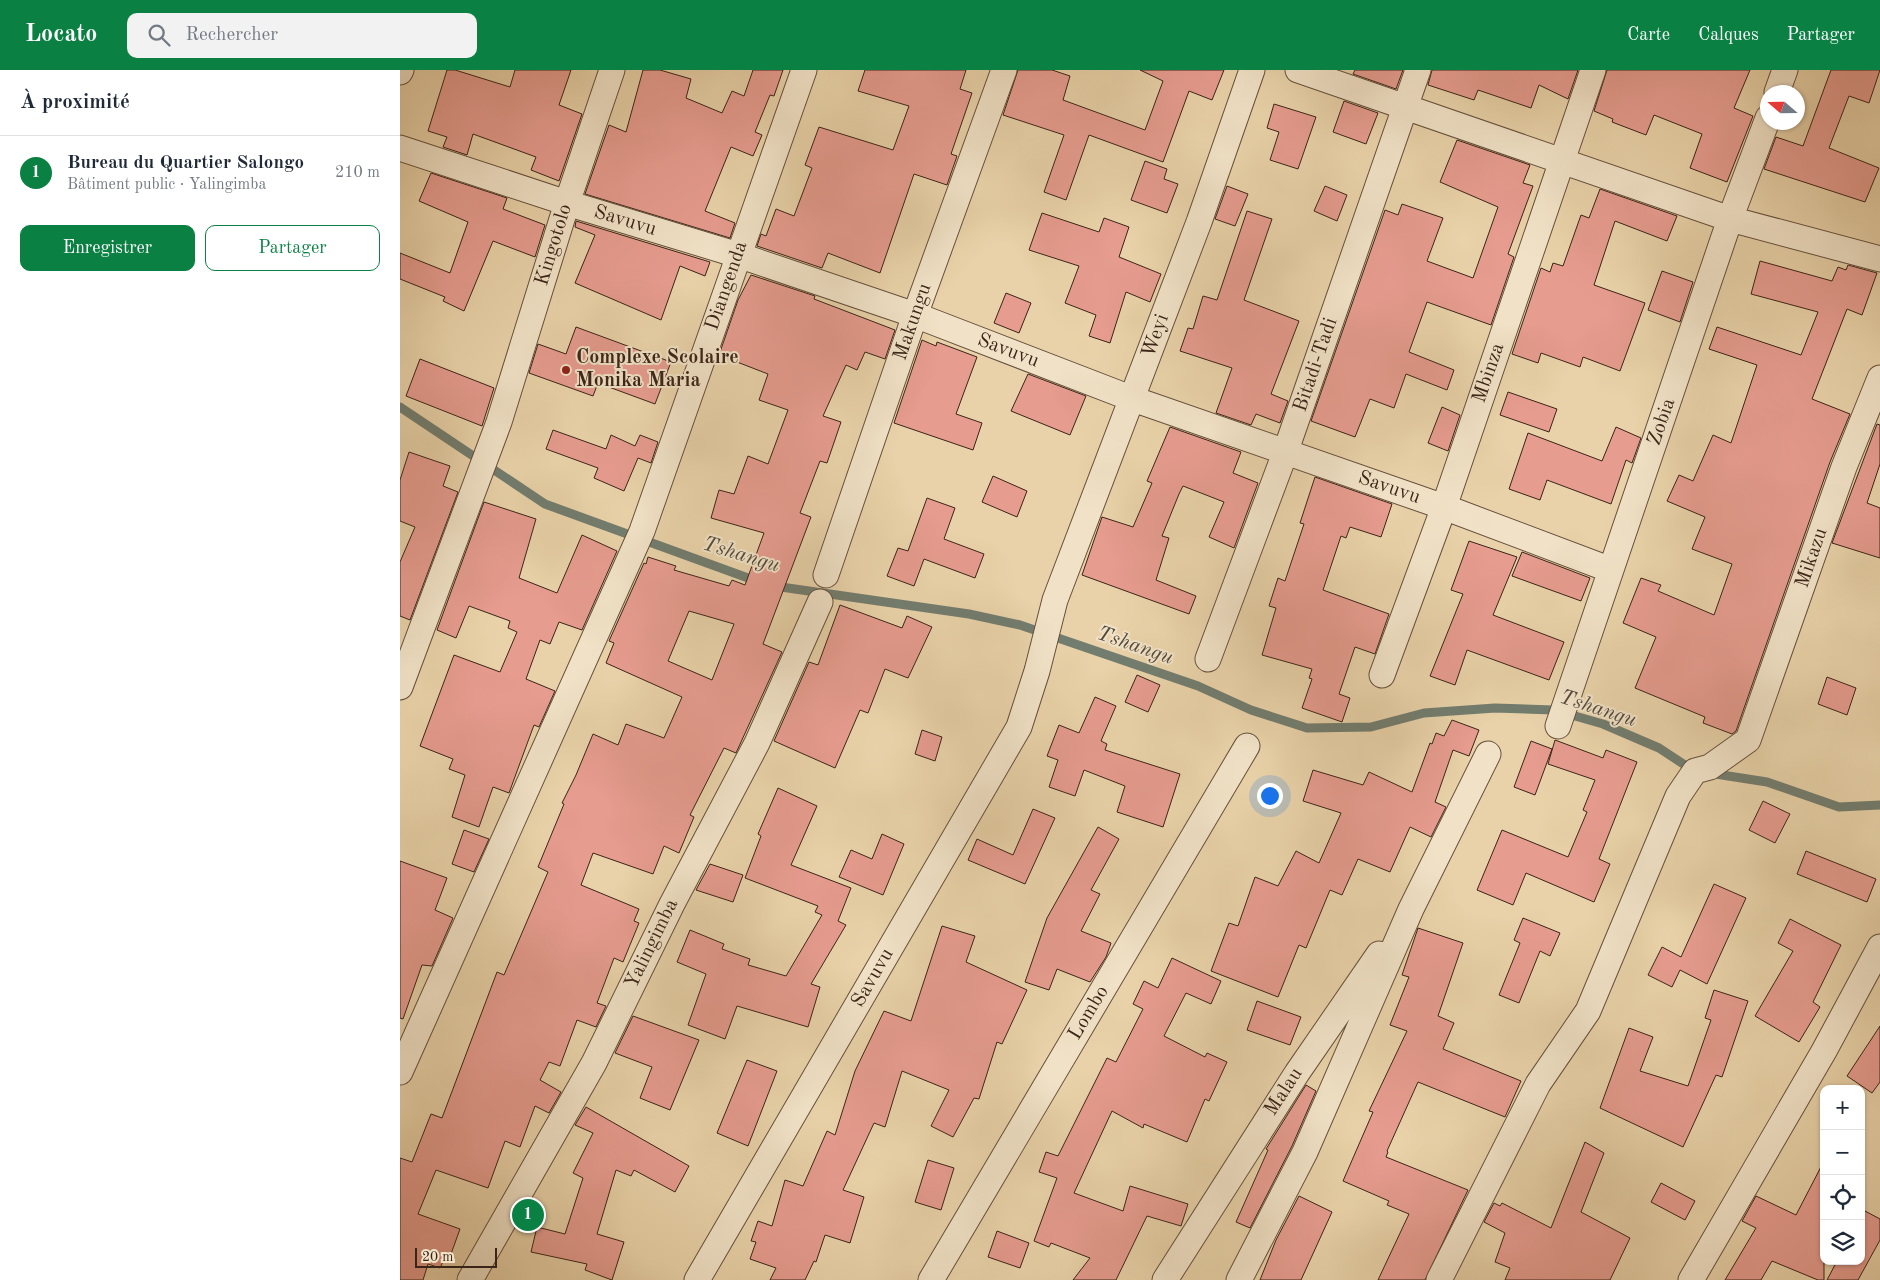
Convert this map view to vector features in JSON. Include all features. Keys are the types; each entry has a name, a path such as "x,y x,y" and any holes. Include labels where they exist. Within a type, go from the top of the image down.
{"street":[{"name":"Kingotolo","path":"400,687 499,422 567,203 612,70"},
{"name":"Diangenda","path":"400,1072 640,538 804,70"},
{"name":"Makungu","path":"826,575 914,315 1004,70"},
{"name":"Weyi","path":"1055,600 1133,399 1252,70"},
{"path":"1298,70 1730,219 1880,259"},
{"name":"Bitadi-Tadi","path":"1208,659 1285,452 1418,70"},
{"name":"Mbinza","path":"1382,675 1444,507 1593,70"},
{"path":"1780,85 1785,70"},
{"name":"Zobia","path":"1558,726 1730,219 1763,130"},
{"name":"Savuvu","path":"400,148 567,203 738,255 914,315 1133,399 1444,507 1612,570"},
{"name":"Mikazu","path":"1439,1280 1538,1084 1588,1012 1678,796 1695,771 1710,768 1748,740 1844,467 1880,378"},
{"name":"Savuvu","path":"697,1280 1019,727 1037,671 1055,600"},
{"name":"Yalingimba","path":"470,1280 594,1062 672,904 757,743 820,602"},
{"name":"Lombo","path":"931,1280 1247,746"},
{"path":"1239,1280 1305,1152 1410,909 1488,754"},
{"name":"Malau","path":"1165,1280 1296,1072 1410,909"},
{"path":"1691,1280 1824,1051 1880,947"}],"building":[{"path":"447,70 455,70 510,87 515,70 571,70 559,105 582,114 559,181 531,170 536,157 473,134 467,155 443,147 447,137 428,131"},
{"path":"643,70 660,70 691,79 686,98 722,113 732,91 744,96 753,70 783,70 774,96 770,95 755,132 762,135 753,156 731,147 705,211 735,223 730,238 585,194 609,125 626,132"},
{"path":"865,70 966,70 960,89 972,93 951,154 957,156 947,185 914,174 880,273 828,253 822,268 757,246 761,234 766,236 776,209 794,216 812,168 805,165 819,127 893,150 909,106 858,91"},
{"path":"1018,70 1052,70 1070,76 1063,100 1145,130 1163,81 1140,70 1224,70 1212,100 1189,91 1163,162 1089,135 1066,200 1044,192 1064,135 1003,115"},
{"path":"1355,70 1403,70 1396,89 1353,74"},
{"path":"1432,70 1578,70 1568,99 1539,85 1531,108 1478,90 1474,100 1428,85"},
{"path":"1607,70 1750,70 1734,108 1753,116 1727,182 1690,168 1702,134 1654,115 1646,135 1612,122 1613,119 1594,111"},
{"path":"1831,70 1880,70 1869,103 1849,96 1829,148 1879,168 1865,202 1764,169 1776,137 1803,146"},
{"path":"1344,101 1378,113 1366,144 1333,132"},
{"path":"1274,104 1316,117 1298,169 1270,160 1279,132 1267,128"},
{"path":"1457,140 1530,165 1523,183 1533,186 1508,254 1514,257 1491,325 1427,302 1409,352 1454,370 1447,390 1406,374 1394,408 1370,399 1355,437 1311,421 1385,210 1398,215 1402,204 1443,218 1427,261 1473,278 1498,207 1440,182"},
{"path":"1145,161 1167,169 1164,179 1178,184 1167,213 1131,200"},
{"path":"431,173 507,198 503,209 545,225 535,257 493,241 464,311 443,301 445,297 400,279 400,253 450,273 468,222 419,201"},
{"path":"1227,186 1248,194 1235,226 1215,219"},
{"path":"1325,186 1347,195 1337,221 1314,211"},
{"path":"1600,189 1677,216 1667,241 1615,221 1594,285 1645,303 1620,371 1583,357 1580,367 1541,353 1538,363 1512,354 1541,268 1550,272 1553,263 1563,266 1581,215 1589,218"},
{"path":"1247,211 1272,219 1244,300 1299,321 1271,394 1288,401 1280,423 1256,414 1251,425 1216,413 1232,368 1180,351 1188,328 1193,329 1203,296 1217,300"},
{"path":"1042,213 1099,232 1104,218 1129,227 1119,257 1161,274 1150,302 1126,292 1110,343 1089,336 1096,315 1065,303 1079,266 1029,250"},
{"path":"576,221 710,262 705,276 680,266 661,320 575,283 595,235 575,227"},
{"path":"1760,261 1832,281 1838,267 1846,270 1848,265 1877,273 1862,315 1847,309 1812,399 1850,414 1830,462 1736,731 1732,734 1703,723 1705,717 1635,688 1656,637 1623,623 1641,578 1661,585 1658,591 1714,615 1732,564 1692,549 1705,517 1667,501 1679,475 1693,481 1713,435 1731,443 1757,365 1709,349 1717,327 1801,355 1818,312 1751,294"},
{"path":"1662,271 1693,282 1680,322 1648,310"},
{"path":"751,275 815,296 814,299 895,330 885,359 865,352 857,370 846,365 823,416 841,422 827,463 820,461 800,513 811,517 763,644 782,652 736,753 724,748 690,815 694,817 679,853 664,846 653,874 593,853 581,885 639,909 634,921 639,923 623,962 614,958 597,1003 606,1006 596,1027 577,1020 560,1066 549,1062 540,1080 561,1092 549,1113 535,1106 520,1147 505,1141 488,1188 436,1170 418,1214 460,1229 451,1254 447,1253 440,1268 428,1264 423,1280 400,1280 400,1158 412,1162 431,1114 442,1118 497,972 504,975 548,872 538,867 564,804 562,803 593,734 618,745 626,724 664,738 682,697 606,663 614,643 609,641 644,563 646,564 648,557 676,566 674,570 729,586 732,580 745,585 764,533 711,518 719,490 734,494 748,456 768,464 788,410 759,400 768,374 719,355 738,300","holes":["689,611 734,624 712,680 668,661"]},
{"path":"1006,293 1031,303 1019,333 994,323"},
{"path":"576,327 671,362 655,404 598,383 593,396 529,373 538,344 566,354"},
{"path":"922,340 936,346 937,342 977,357 956,414 982,423 973,450 894,423"},
{"path":"420,359 494,388 482,426 406,396"},
{"path":"1028,374 1086,396 1070,435 1011,411"},
{"path":"1508,392 1557,409 1549,432 1500,415"},
{"path":"1442,407 1460,415 1448,451 1428,443"},
{"path":"1877,424 1880,425 1880,464 1867,503 1880,508 1880,558 1832,543"},
{"path":"1170,427 1241,452 1233,473 1258,483 1234,548 1209,537 1224,502 1183,486 1162,536 1169,538 1156,580 1196,596 1189,614 1082,575 1102,517 1133,527 1152,483 1147,481"},
{"path":"1616,427 1641,438 1632,463 1626,460 1611,504 1547,480 1540,500 1509,489 1528,433 1602,461"},
{"path":"553,430 606,449 611,435 635,446 640,435 658,442 651,463 638,458 624,491 594,478 598,468 546,449"},
{"path":"409,452 450,466 443,486 458,492 410,620 400,616 400,562 415,527 400,521 400,480"},
{"path":"993,476 1027,491 1017,517 982,502"},
{"path":"1315,477 1392,504 1381,537 1350,527 1346,538 1341,536 1323,590 1389,614 1375,654 1355,647 1339,694 1350,698 1342,722 1302,708 1312,679 1309,678 1312,669 1262,655 1276,608 1269,606 1278,578 1285,581 1304,524 1300,523"},
{"path":"927,498 955,508 944,539 984,554 975,578 924,559 914,586 887,576 898,548 908,551"},
{"path":"484,502 536,519 519,578 557,593 582,535 617,551 582,630 559,622 550,644 540,640 526,679 555,691 539,727 534,725 509,793 493,787 479,827 452,817 465,775 449,769 453,759 420,746 454,655 500,672 517,632 508,628 510,621 469,606 456,638 437,630"},
{"path":"1469,541 1517,557 1493,615 1564,642 1549,680 1467,650 1455,685 1430,676 1463,594 1451,590"},
{"path":"1522,552 1590,578 1581,601 1512,576"},
{"path":"840,605 902,628 907,616 932,627 908,678 885,669 868,713 860,710 835,768 774,741 809,662 818,665"},
{"path":"1137,675 1160,685 1148,712 1125,702"},
{"path":"1827,677 1856,688 1847,715 1818,704"},
{"path":"1095,697 1116,706 1101,741 1107,744 1105,750 1180,774 1163,827 1117,812 1125,786 1084,770 1075,796 1049,787 1058,760 1047,756 1059,725 1079,733"},
{"path":"1452,720 1479,730 1469,756 1453,750 1435,802 1446,807 1431,837 1410,827 1390,872 1358,859 1342,895 1330,890 1306,948 1299,945 1278,997 1211,971 1229,923 1238,926 1255,877 1278,886 1296,851 1319,863 1341,813 1303,801 1313,770 1363,785 1369,772 1412,792 1430,743 1432,744 1436,733 1444,736"},
{"path":"922,730 942,737 935,761 915,754"},
{"path":"1555,740 1603,758 1606,750 1637,762 1599,859 1610,864 1594,902 1526,873 1513,905 1477,890 1502,830 1568,857 1587,812 1583,810 1595,780 1548,764"},
{"path":"1531,741 1552,749 1535,795 1514,787"},
{"path":"778,788 817,806 791,865 851,888 838,921 846,925 811,984 820,987 808,1027 737,1006 725,1039 688,1025 706,974 677,962 690,930 724,944 722,949 750,959 748,965 786,976 822,915 815,912 818,906 745,878 761,836 758,834"},
{"path":"1763,801 1790,814 1775,843 1749,830"},
{"path":"1033,809 1055,818 1025,884 968,860 977,839 1013,855"},
{"path":"1098,827 1119,839 1091,890 1100,894 1081,931 1111,943 1106,957 1090,982 1057,969 1049,990 1025,982 1047,918"},
{"path":"464,830 489,839 474,872 452,864"},
{"path":"882,834 904,844 883,895 839,877 851,850 872,859"},
{"path":"1806,851 1876,879 1867,902 1797,874"},
{"path":"400,861 447,878 435,910 453,918 432,966 422,965 403,1019 400,1018"},
{"path":"710,864 743,875 733,902 696,890"},
{"path":"1714,884 1746,898 1707,984 1680,970 1672,987 1648,975 1662,947 1681,957"},
{"path":"1523,918 1560,933 1550,956 1540,951 1519,1003 1499,995 1520,943 1514,940"},
{"path":"1790,919 1841,945 1813,1002 1820,1007 1799,1042 1755,1016 1793,951 1778,943"},
{"path":"942,926 975,936 966,962 1027,990 1002,1044 997,1042 979,1099 974,1098 953,1137 931,1126 949,1090 902,1071 885,1127 874,1123 843,1190 864,1197 850,1243 825,1235 816,1262 814,1261 805,1280 770,1280 776,1268 750,1259 756,1242 751,1241 758,1221 772,1226 785,1180 803,1186 827,1131 835,1135 855,1071 884,1011 911,1021"},
{"path":"1418,928 1463,943 1438,1016 1454,1023 1443,1049 1521,1081 1505,1117 1418,1082 1386,1157 1468,1190 1425,1280 1378,1280 1409,1214 1387,1205 1389,1201 1343,1181 1373,1112 1369,1111 1407,1031 1390,1025 1409,977 1402,975"},
{"path":"1172,958 1221,981 1211,1004 1186,993 1164,1036 1205,1057 1207,1053 1227,1062 1209,1101 1205,1099 1187,1142 1144,1124 1143,1128 1112,1111 1074,1193 1123,1211 1130,1186 1188,1204 1181,1226 1147,1216 1116,1280 1073,1280 1090,1258 1051,1243 1049,1247 1034,1241 1057,1178 1039,1172 1046,1152 1058,1156 1107,1058 1116,1062 1143,1009 1133,1004 1144,981 1158,988"},
{"path":"1714,990 1748,1001 1722,1077 1716,1075 1683,1147 1600,1108 1629,1028 1653,1037 1640,1071 1688,1086 1711,1020 1705,1018"},
{"path":"1257,1001 1301,1017 1290,1045 1247,1030"},
{"path":"633,1016 699,1040 670,1110 640,1098 652,1067 615,1053"},
{"path":"1880,1026 1880,1082 1872,1093 1865,1088 1865,1085 1860,1085 1847,1076"},
{"path":"747,1060 777,1071 748,1146 717,1133"},
{"path":"1306,1085 1316,1091 1292,1146 1250,1228 1236,1222 1268,1150 1266,1149"},
{"path":"586,1107 689,1166 675,1192 634,1170 631,1176 616,1170 597,1234 624,1242 612,1280 585,1270 587,1264 531,1252 537,1227 565,1234 583,1178 573,1173 593,1133 575,1125"},
{"path":"1585,1142 1604,1153 1581,1212 1630,1238 1610,1280 1505,1280 1510,1268 1495,1262 1505,1233 1484,1222 1494,1203 1500,1206 1502,1203 1551,1228"},
{"path":"928,1160 954,1168 941,1210 915,1202"},
{"path":"1820,1169 1820,1265 1824,1265 1824,1280 1818,1280 1772,1261 1761,1280 1725,1280 1756,1228 1742,1221 1756,1196 1796,1215"},
{"path":"1661,1183 1695,1201 1685,1220 1651,1202"},
{"path":"1299,1196 1332,1212 1301,1280 1260,1280 1276,1240"},
{"path":"1865,1211 1880,1219 1880,1240 1858,1280 1827,1280 1835,1265 1865,1265"},
{"path":"997,1231 1029,1243 1020,1268 988,1257"}],"waterway":[{"name":"Tshangu","path":"400,407 545,504 759,582"},
{"name":"Tshangu","path":"774,586 969,614 1020,625 1198,686 1251,710 1307,728 1371,727 1424,713 1495,708 1554,710 1603,724 1659,748 1694,771"},
{"name":"Tshangu","path":"1709,773 1767,782 1839,807 1880,805"}],"place":[{"name":"Complexe Scolaire Monika Maria","path":"566,370"},
{"name":"Bureau du Quartier Salongo","path":"528,1215"}]}
